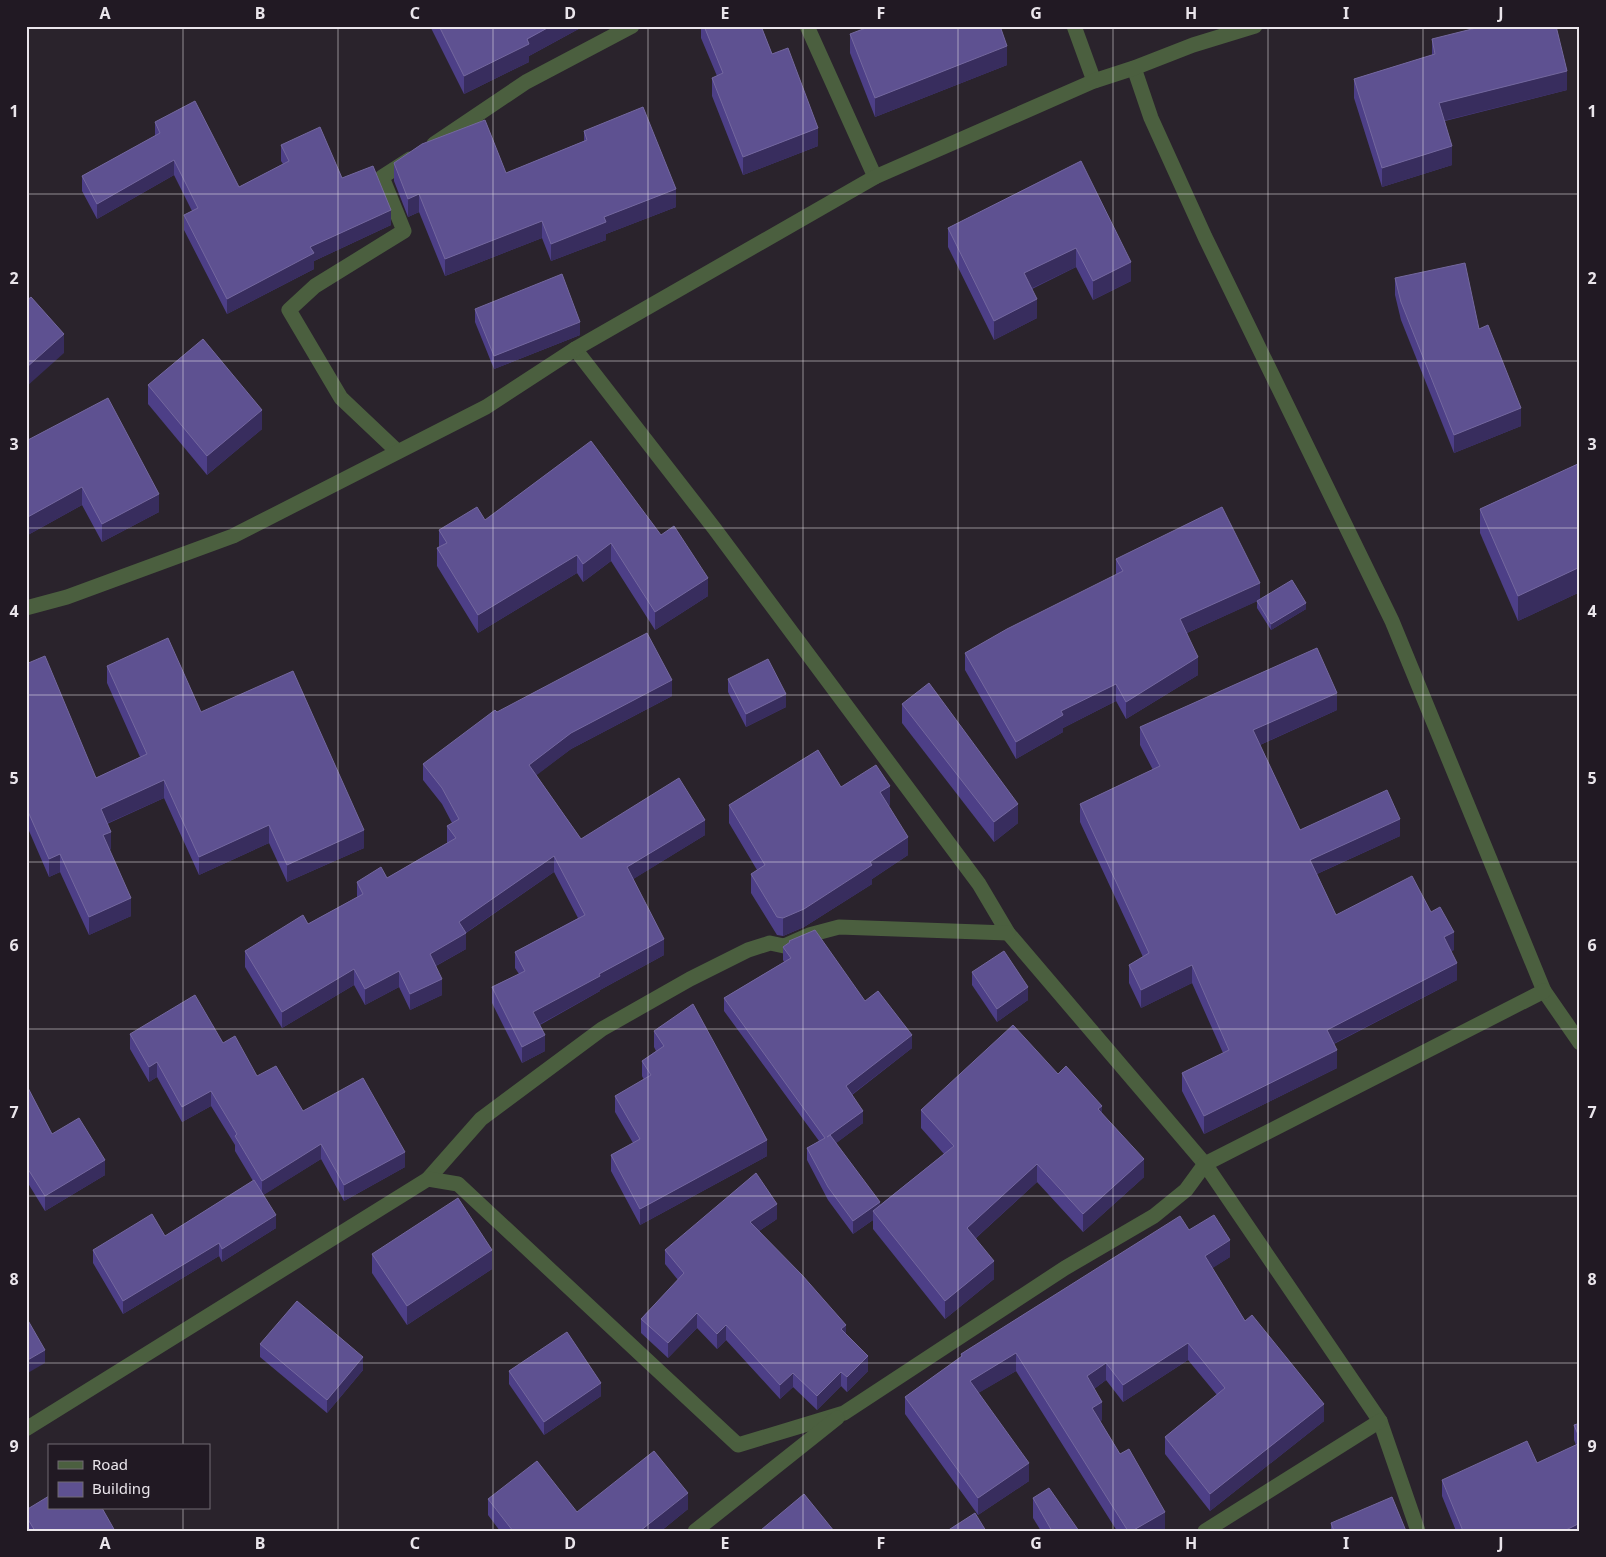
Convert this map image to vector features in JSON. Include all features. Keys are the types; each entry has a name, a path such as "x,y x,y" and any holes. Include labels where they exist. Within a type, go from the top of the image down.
{"street":[{"path":"397,452 341,398 289,310 315,286 404,231 382,178 526,82 632,26"},
{"path":"806,26 875,177"},
{"path":"1074,26 1094,81"},
{"path":"26,608 67,597 233,536 486,407 575,349 875,177 1094,81 1256,26"},
{"path":"1134,68 1151,118 1205,237 1392,621 1544,991 1580,1043"},
{"path":"575,349 714,528 973,876 1008,933 1205,1164 1380,1421 1418,1531"},
{"path":"26,1429 428,1179 481,1118 602,1030 690,979 748,950 770,943 784,946 809,935 838,927 1008,933"},
{"path":"695,1531 844,1413 1065,1268 1154,1216 1186,1190 1205,1164 1544,991"},
{"path":"428,1179 458,1184 738,1445 844,1413"},
{"path":"1205,1531 1380,1421"}],"building":[{"path":"439,26 551,26 527,39 529,44 464,76"},
{"path":"704,26 761,26 772,54 788,48 818,128 743,157 712,78 723,73"},
{"path":"871,26 1000,26 1007,46 875,98 850,34"},
{"path":"1484,26 1556,26 1567,71 1439,103 1452,146 1382,168 1354,79 1435,54 1432,39"},
{"path":"195,101 239,187 289,161 281,145 320,127 342,178 373,166 391,210 310,247 314,253 227,299 184,215 198,208 174,160 97,204 82,176 160,133 155,122"},
{"path":"643,107 676,189 604,217 606,222 551,244 542,221 445,259 419,194 408,199 394,163 422,144 485,120 506,173 587,140 584,131"},
{"path":"1081,161 1131,262 1093,281 1076,248 1024,273 1037,299 994,321 948,228"},
{"path":"1465,263 1479,329 1488,325 1521,408 1454,435 1401,302 1395,278"},
{"path":"562,274 580,322 494,356 475,309"},
{"path":"31,297 64,334 26,368 26,301"},
{"path":"203,339 262,410 207,456 148,385"},
{"path":"108,398 159,494 102,524 82,487 26,518 26,441"},
{"path":"591,441 661,535 674,526 708,578 655,612 611,543 583,564 577,555 478,615 437,548 447,543 439,530 477,507 485,520"},
{"path":"1580,463 1580,567 1518,596 1480,509"},
{"path":"1222,507 1260,583 1180,619 1198,657 1126,702 1116,684 1061,711 1063,715 1016,742 965,653 1007,629 1123,571 1116,559"},
{"path":"1292,580 1306,603 1271,624 1257,601"},
{"path":"647,633 672,680 571,733 529,765 581,839 679,778 705,820 627,867 664,939 533,1012 545,1035 522,1047 492,987 525,971 515,952 585,915 554,856 459,922 466,933 430,954 442,979 410,994 399,971 365,989 354,969 282,1012 245,951 303,915 308,924 363,894 357,882 381,867 387,878 456,838 447,826 459,819 442,788 423,764 495,710 497,712"},
{"path":"168,638 201,712 293,671 364,830 287,865 269,825 199,857 164,780 101,809 111,832 103,835 131,898 89,917 60,854 49,859 26,807 26,664 45,656 96,778 147,754 107,666"},
{"path":"1317,648 1337,693 1253,730 1300,830 1387,790 1400,819 1310,860 1336,915 1412,876 1431,912 1440,907 1454,932 1444,937 1457,963 1327,1030 1337,1050 1204,1116 1182,1073 1229,1050 1192,965 1141,990 1129,965 1149,953 1080,804 1160,766 1140,727"},
{"path":"768,659 786,694 746,714 728,679"},
{"path":"929,683 1018,804 994,822 902,704"},
{"path":"818,750 841,787 876,765 890,786 880,792 908,837 870,862 872,865 804,909 783,918 777,917 751,874 765,865 729,805"},
{"path":"815,930 865,1001 878,991 912,1035 846,1086 863,1111 827,1137 830,1135 880,1202 853,1221 828,1187 807,1148 825,1138 724,998 791,958 783,947 789,941"},
{"path":"1004,951 1028,987 997,1009 972,972"},
{"path":"195,995 223,1043 235,1036 257,1076 276,1066 303,1111 363,1078 405,1152 344,1185 321,1144 262,1181 211,1091 182,1107 157,1062 149,1067 130,1034"},
{"path":"693,1004 767,1140 640,1209 611,1155 640,1139 615,1096 651,1075 642,1061 664,1046 654,1031"},
{"path":"1013,1025 1058,1074 1066,1066 1102,1106 1098,1109 1144,1159 1083,1214 1037,1164 967,1228 994,1261 945,1301 873,1211 954,1146 921,1110"},
{"path":"26,1084 52,1134 79,1118 105,1160 45,1196 26,1166"},
{"path":"756,1173 777,1204 750,1222 802,1275 846,1325 841,1329 868,1356 847,1377 841,1372 817,1396 793,1373 780,1385 726,1325 717,1334 697,1313 668,1343 641,1319 684,1273 665,1250"},
{"path":"254,1180 276,1215 222,1249 219,1243 123,1301 93,1250 152,1214 165,1236"},
{"path":"458,1198 492,1250 407,1306 372,1254"},
{"path":"1214,1215 1230,1240 1205,1256 1245,1321 1252,1315 1324,1404 1210,1494 1165,1437 1225,1388 1188,1343 1123,1385 1106,1363 1087,1376 1102,1402 1092,1408 1120,1454 1129,1449 1165,1512 1132,1531 1128,1531 1016,1353 970,1381 1029,1463 978,1498 905,1397 962,1356 961,1354 1180,1216 1189,1230"},
{"path":"297,1301 363,1357 327,1400 260,1344"},
{"path":"26,1317 45,1350 26,1361"},
{"path":"567,1332 601,1383 544,1422 509,1371"},
{"path":"1580,1423 1580,1439 1574,1425"},
{"path":"1527,1441 1537,1463 1580,1443 1580,1523 1564,1531 1463,1531 1442,1480"},
{"path":"654,1451 688,1493 640,1531 513,1531 488,1499 537,1461 577,1512"},
{"path":"1049,1488 1079,1531 1052,1531 1033,1498"},
{"path":"804,1494 834,1531 761,1530"},
{"path":"48,1497 48,1510 103,1510 115,1531 35,1531 26,1516 26,1510"},
{"path":"1392,1497 1406,1531 1334,1531 1331,1523"},
{"path":"975,1513 986,1531 947,1531"}]}
